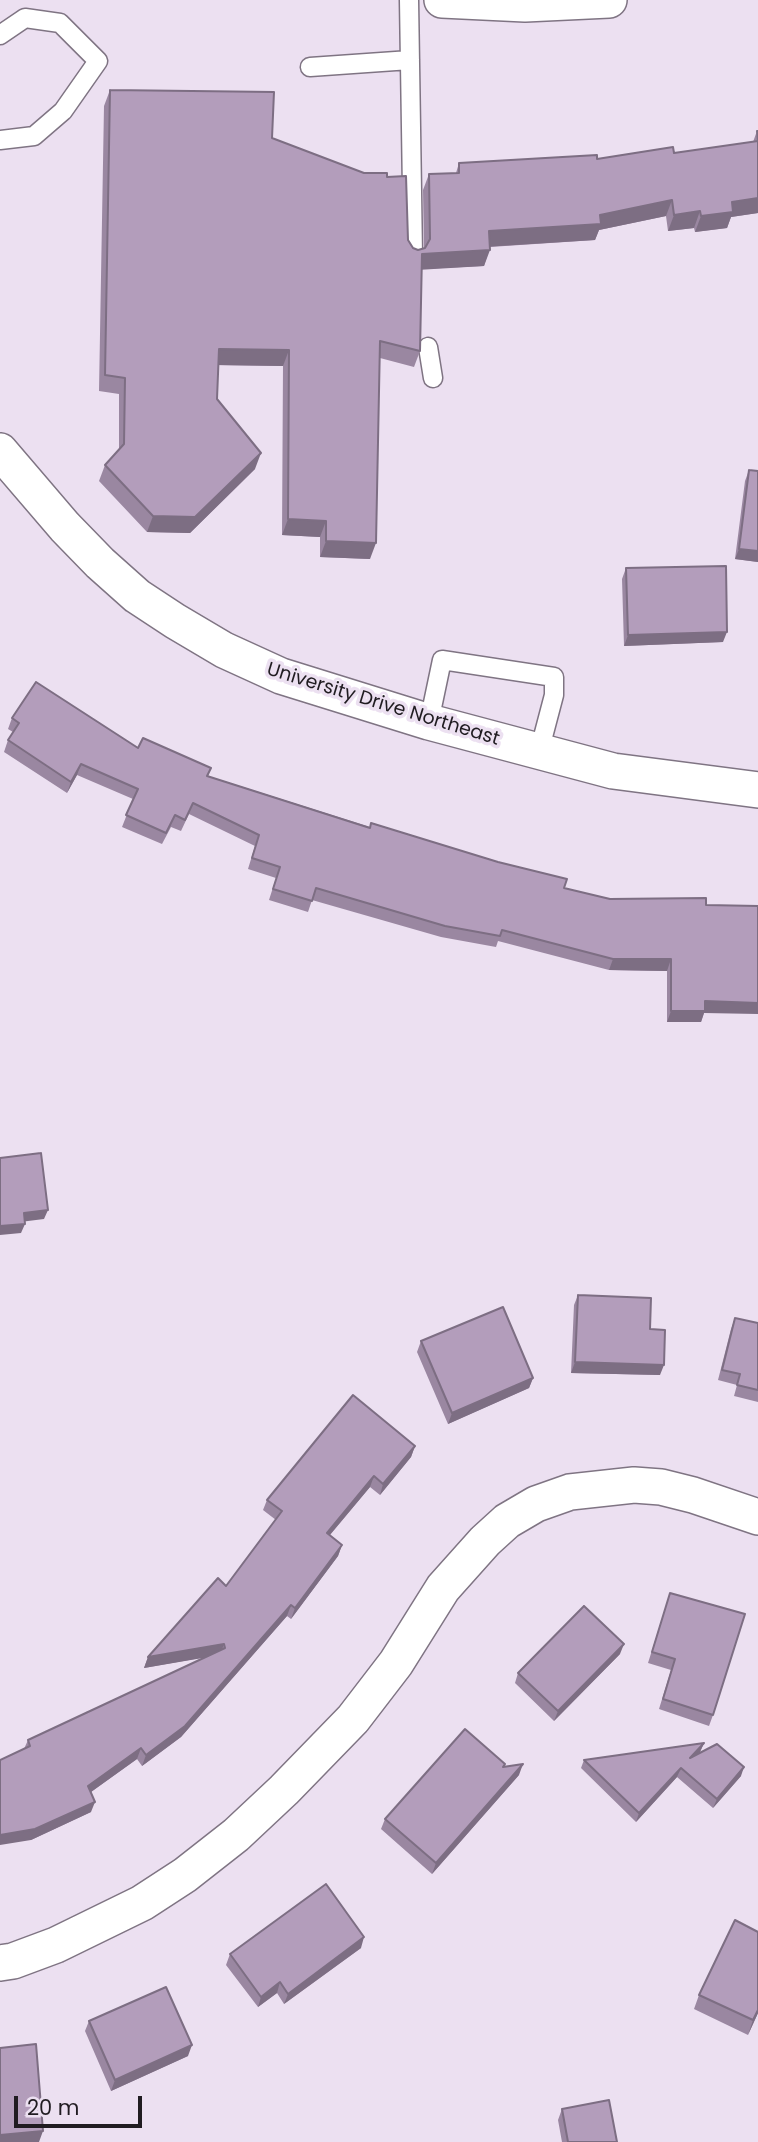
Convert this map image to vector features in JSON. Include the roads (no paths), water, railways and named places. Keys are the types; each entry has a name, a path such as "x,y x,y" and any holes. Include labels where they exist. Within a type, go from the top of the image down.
{"street":[{"path":"442,0 525,4 609,0"},
{"name":"University Drive Northeast","path":"0,451 65,527 137,596 225,650 281,676 429,722 613,771 758,790"},
{"path":"0,1964 56,1945 142,1903 185,1875 236,1835 353,1719 396,1663 443,1588 507,1521 536,1504 570,1492 634,1485 693,1494 758,1517"}],"lane":[{"path":"409,0 413,255"},
{"path":"0,35 25,18 61,23 98,61 63,111 34,136 0,140"},
{"path":"310,67 410,60"},
{"path":"428,347 433,378"},
{"path":"429,722 442,660 554,677 554,695 539,752"}]}
